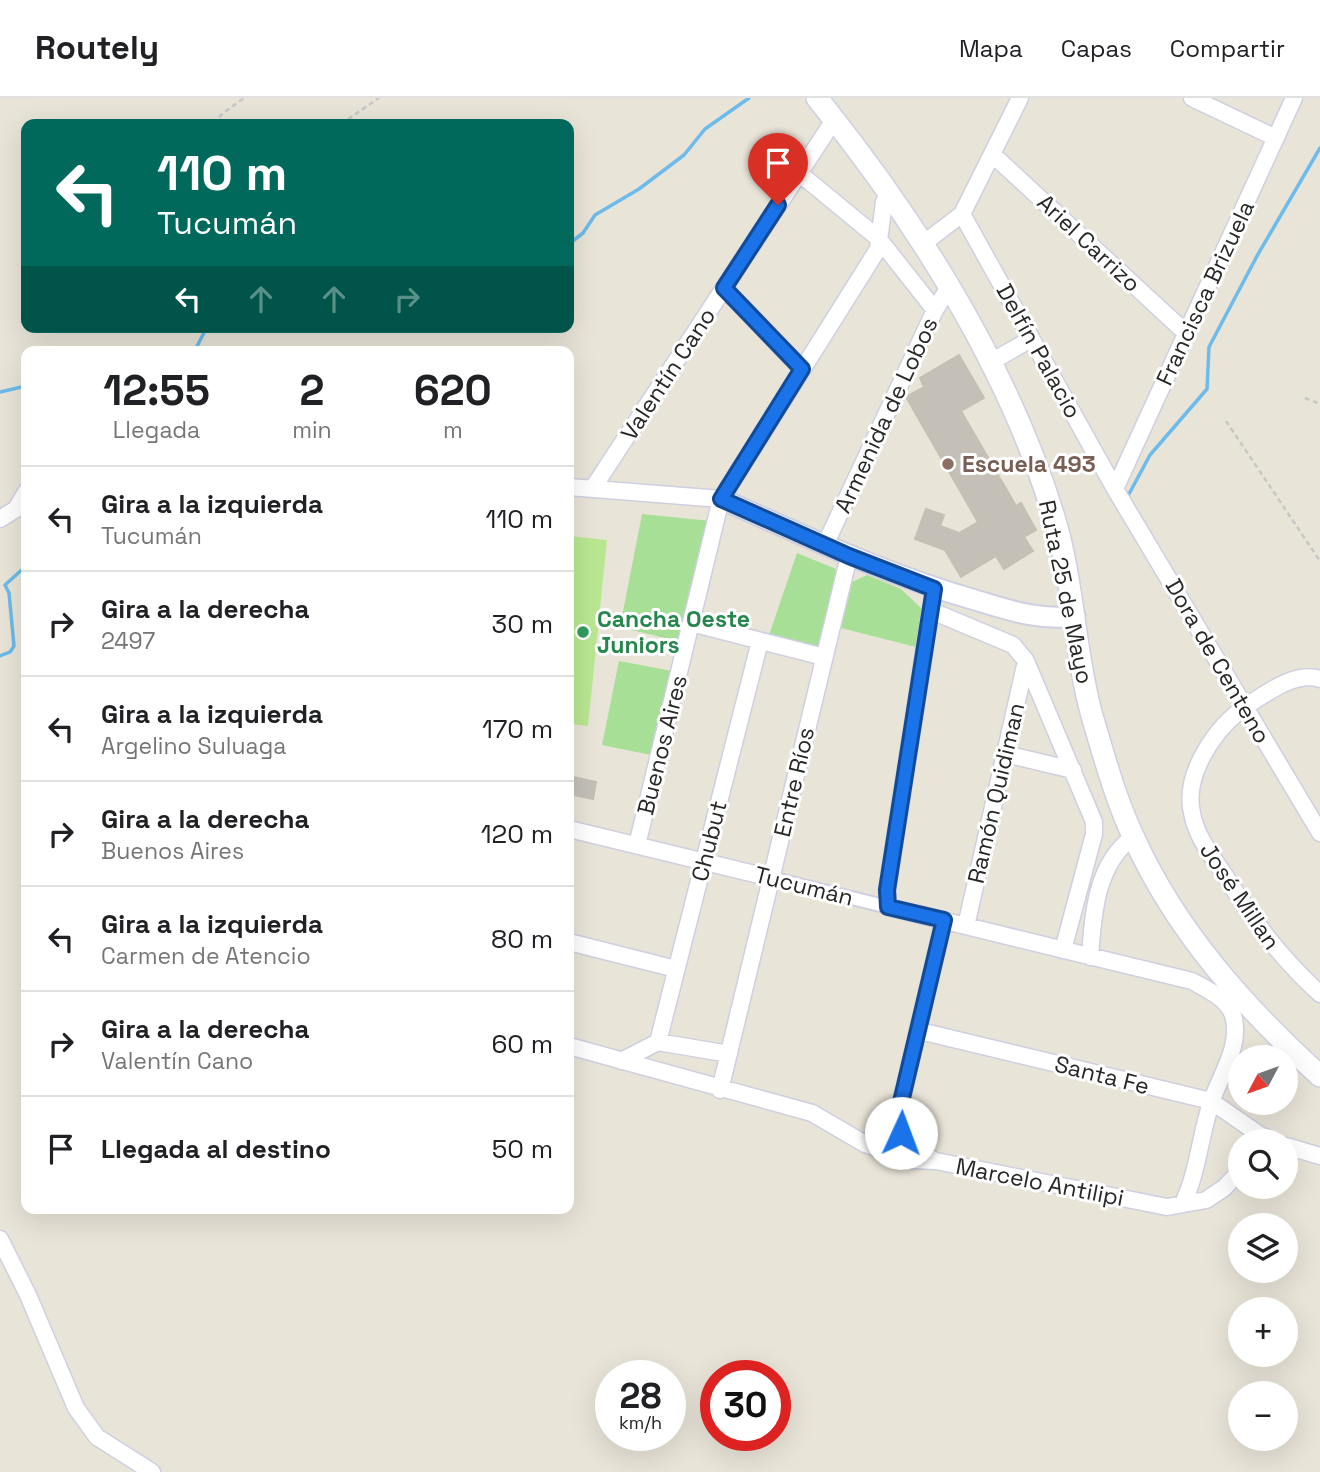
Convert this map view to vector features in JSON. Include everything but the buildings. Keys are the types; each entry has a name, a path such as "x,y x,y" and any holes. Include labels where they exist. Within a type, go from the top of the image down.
{"main road":[{"name":"Ruta 25 de Mayo","path":"817,98 925,243 989,363 1036,466 1047,497 1075,616 1092,714 1133,837 1167,902 1220,976 1320,1076"}],"street":[{"path":"925,243 962,214 1020,98"},
{"path":"1192,98 1276,138"},
{"name":"Francisca Brizuela","path":"1115,489 1294,98"},
{"name":"Valentín Cano","path":"593,488 834,120"},
{"name":"Ariel Carrizo","path":"992,154 1186,333"},
{"path":"800,173 878,238 935,310"},
{"name":"Buenos Aires","path":"638,845 721,499 878,249 889,192"},
{"name":"Delfín Palacio","path":"962,214 1115,489"},
{"name":"Armenida de Lobos","path":"825,545 935,310 949,287"},
{"path":"724,288 802,369"},
{"path":"989,363 1031,339"},
{"path":"574,487 721,499 849,556 934,589 1034,617 1075,616"},
{"name":"Dora de Centeno","path":"1115,489 1320,833"},
{"path":"0,519 16,509 21,502"},
{"name":"Entre Ríos","path":"720,1090 849,556"},
{"path":"888,907 887,890 934,589"},
{"path":"932,611 1013,645 1026,661 1094,822 1094,834 1063,950"},
{"path":"691,623 824,657"},
{"name":"Chubut","path":"657,1042 760,641"},
{"name":"Ramón Quidiman","path":"966,926 1026,661"},
{"path":"1245,707 1288,682 1309,676 1320,679"},
{"name":"José Millan","path":"1245,707 1210,744 1191,783 1191,811 1198,835 1258,928 1283,960 1318,987"},
{"path":"1005,754 1073,770"},
{"name":"Tucumán","path":"574,830 1192,981 1215,993 1232,1013 1234,1036 1227,1069 1211,1101"},
{"path":"1090,957 1093,916 1105,872 1119,848 1133,837"},
{"path":"936,1161 911,1146 901,1133 897,1119 920,1031 944,920"},
{"path":"574,943 676,970"},
{"name":"Santa Fe","path":"920,1031 1211,1101 1251,1129"},
{"path":"621,1061 657,1042 729,1054"},
{"name":"Marcelo Antilipi","path":"574,1047 720,1090 812,1113 866,1144 914,1160 936,1161 1167,1207 1206,1200 1228,1184"},
{"path":"1182,1203 1189,1189 1211,1101"},
{"path":"1298,1150 1320,1156"},
{"path":"0,1239 28,1295 76,1408 97,1437 152,1472"}],"path":[{"path":"220,119 244,98"},
{"path":"348,119 379,98"},
{"path":"1305,398 1320,404"},
{"path":"1226,421 1320,561"}],"green space":[{"path":"642,514 711,521 681,642 620,627"},
{"name":"Cancha Oeste Juniors","path":"574,537 607,540 588,726 574,725"},
{"path":"797,553 836,569 820,652 768,638"},
{"path":"867,575 901,589 921,608 924,634 920,648 841,628 852,582"},
{"path":"619,661 672,671 651,755 602,745"}],"waterway":[{"path":"574,240 583,233 595,215 639,189 684,155 705,129 749,98"},
{"path":"1129,494 1150,455 1207,389 1209,347 1257,256 1320,148"},
{"path":"197,346 204,333"},
{"path":"0,392 21,387"},
{"path":"0,656 10,652 14,646 9,593 5,585 21,571"}],"place":[{"name":"Escuela 493","path":"948,464"},
{"name":"Cancha Oeste Juniors","path":"583,632"}],"route":[{"path":"778,205 724,288 802,369 721,499 849,556 934,589 887,890 888,907 944,920 920,1031 897,1119 901,1133"}]}
